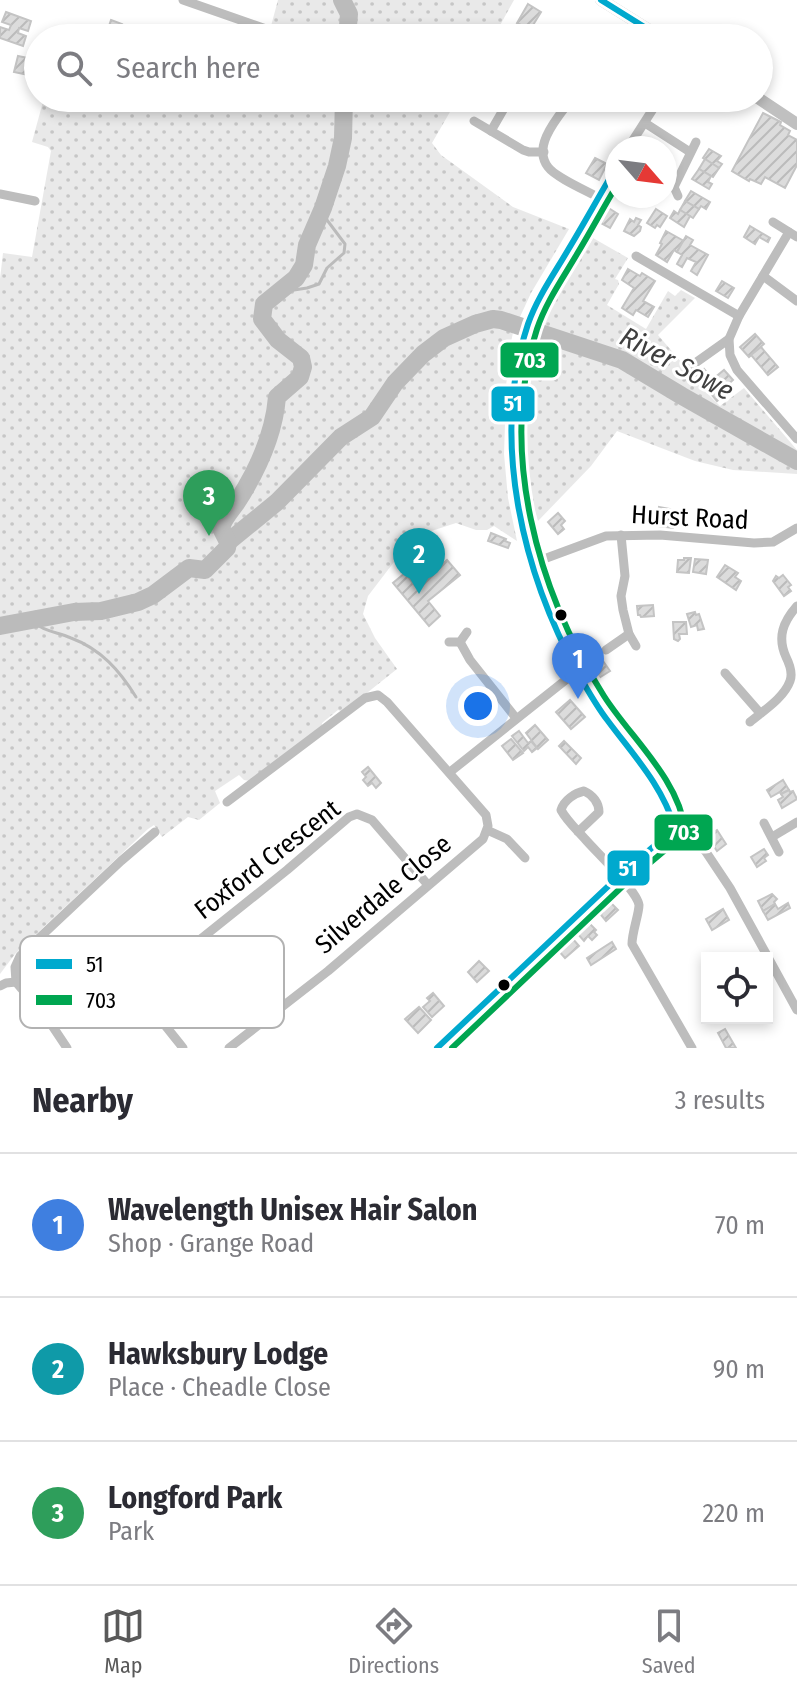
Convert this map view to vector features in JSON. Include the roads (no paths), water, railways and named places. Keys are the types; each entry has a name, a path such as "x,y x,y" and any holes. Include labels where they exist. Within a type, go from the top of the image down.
{"main road":[{"path":"601,0 640,24"},
{"path":"773,108 797,123"}],"street":[{"path":"183,0 222,19 243,24"},
{"path":"491,131 502,112"},
{"path":"563,112 545,138 548,168 598,197"},
{"path":"636,136 652,112"},
{"path":"474,121 523,150 544,152"},
{"path":"645,123 690,152"},
{"path":"677,179 696,142"},
{"path":"605,186 545,289 523,338 512,404 513,458 520,511 533,563 554,621 577,671 606,718 659,788 671,809 675,828 694,839 706,852 730,888 797,1010"},
{"path":"0,194 35,201"},
{"path":"773,222 793,234 739,316 729,339 730,355 737,370 797,439"},
{"path":"636,256 739,316"},
{"path":"763,276 797,301"},
{"path":"691,366 729,339"},
{"name":"Hurst Road","path":"533,563 606,536 660,535 754,543 773,542 796,529"},
{"path":"621,535 625,576 621,596 629,634 636,646"},
{"path":"750,722 785,690 791,678 781,631 797,606"},
{"path":"460,642 467,632"},
{"path":"606,650 629,634"},
{"path":"449,642 460,642"},
{"path":"460,642 470,660 516,718"},
{"path":"450,772 577,671"},
{"path":"725,673 760,713"},
{"name":"Silverdale Close","path":"227,802 365,698 378,695 450,772 488,820 483,839 284,1005"},
{"path":"578,832 599,812 599,806 584,791 576,793 562,805 561,810 578,832 632,890 639,907 632,931 632,944 692,1048"},
{"name":"Foxford Crescent","path":"204,936 349,817 357,814 372,820 428,885"},
{"path":"772,837 797,822"},
{"path":"764,823 779,852"},
{"path":"437,1048 619,876 675,828"},
{"name":"Silverdale Close","path":"487,830 507,839 525,858"},
{"path":"41,936 155,832"},
{"path":"20,956 15,967 16,982 20,987"},
{"path":"0,986 16,982"},
{"path":"54,1028 67,1048"},
{"name":"Foxford Crescent","path":"168,1028 183,1048"},
{"name":"Silverdale Close","path":"229,1048 255,1028"}],"waterway":[{"name":"River Sowe","path":"342,0 349,14 348,24"},
{"name":"River Sowe","path":"0,626 74,612 101,611 138,602 153,595 189,568 205,570 227,548 222,524 258,465 272,425 277,397 300,377 303,367 301,358 278,340 262,319 264,304 296,278 304,265 307,245 337,166 343,138 344,112"},
{"path":"281,292 319,284 327,268 344,253 345,244 327,220 323,208"},
{"name":"River Sowe","path":"228,542 277,502 341,437 372,417 395,383 423,354 444,338 493,319 622,360 797,461"},
{"path":"31,620 101,655 136,697"}],"place":[{"name":"Longford Park","path":"209,536"},
{"name":"Hawksbury Lodge","path":"419,594"},
{"name":"Wavelength Unisex Hair Salon","path":"578,699"}]}
